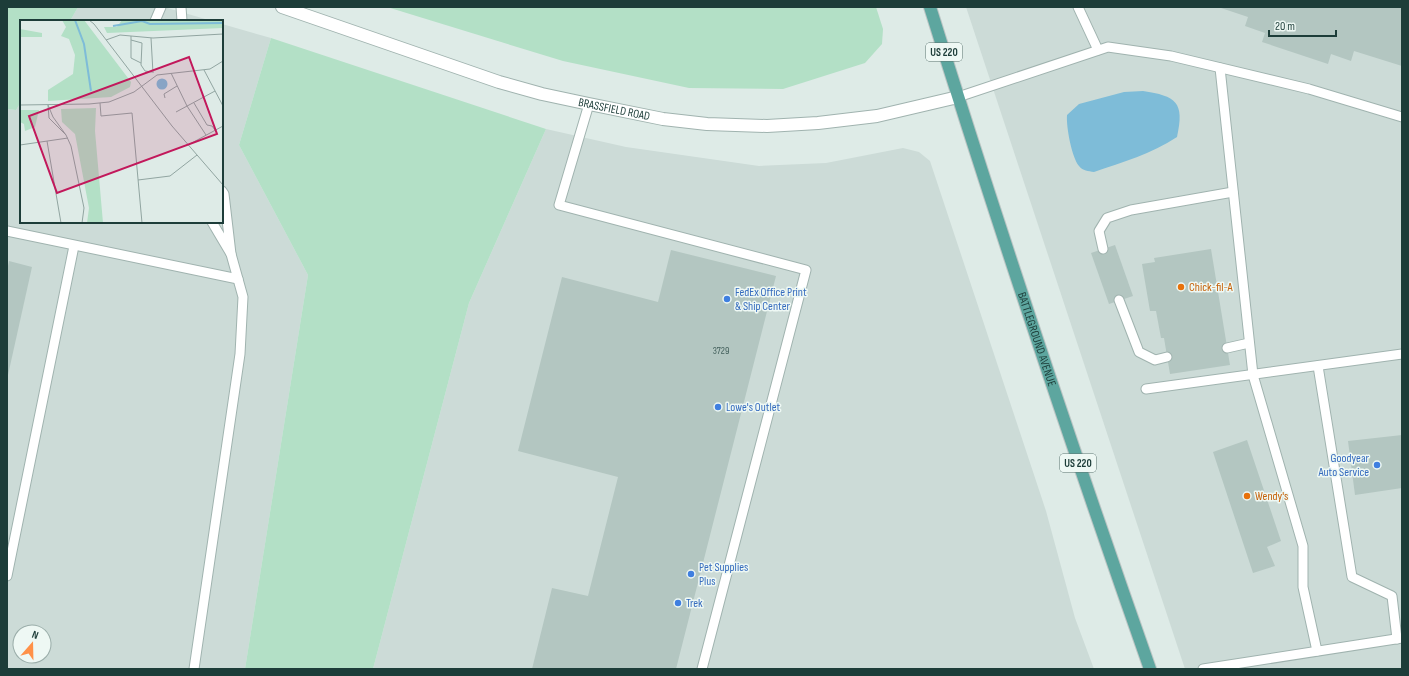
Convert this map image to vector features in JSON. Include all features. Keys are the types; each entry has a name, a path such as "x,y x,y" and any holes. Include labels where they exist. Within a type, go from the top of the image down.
{"main road":[{"name":"BATTLEGROUND AVENUE","path":"930,7 1084,482 1150,669"}],"street":[{"name":"BRASSFIELD ROAD","path":"282,7 499,82 542,94 663,118 700,123 767,126 818,123 877,116 958,97"}],"lane":[{"path":"155,20 161,7"},
{"path":"182,7 182,20"},
{"path":"1077,7 1098,50"},
{"path":"958,97 1108,47 1171,56 1309,89 1402,117"},
{"path":"1220,68 1253,375 1303,546 1303,587 1317,651"},
{"path":"589,104 559,205 806,270 702,669"},
{"path":"194,669 240,354 243,297 231,254 223,192"},
{"path":"1103,249 1099,231 1107,218 1131,210 1233,192"},
{"path":"213,223 231,254"},
{"path":"7,231 238,279"},
{"path":"7,576 74,246"},
{"path":"1120,300 1139,352 1155,360 1167,357"},
{"path":"1227,348 1249,343"},
{"path":"1146,389 1402,354"},
{"path":"1203,669 1400,639 1392,596 1352,577 1318,366"}],"shaded area":[{"path":"78,7 164,7 209,20 71,20"},
{"path":"966,7 1402,7 1402,669 1185,669"},
{"path":"223,24 271,38 239,145 308,275 245,669 7,669 7,109 16,110 20,104 20,223 223,223"},
{"path":"546,129 626,147 759,166 826,163 903,148 919,152 930,161 1046,511 1075,618 1094,669 373,669 469,303"}],"green space":[{"path":"7,7 78,7 71,20 20,20 20,104 16,110 7,109"},
{"path":"387,7 876,7 883,29 882,44 865,63 783,89 689,88 563,61"},
{"path":"271,38 546,129 469,303 373,669 245,669 308,275 239,145"}],"water":[{"path":"1143,91 1163,95 1175,103 1180,116 1177,137 1147,153 1094,172 1082,169 1076,162 1072,150 1067,127 1067,115 1079,104 1124,92"}],"building":[{"path":"1218,7 1402,7 1402,66 1354,51 1351,61 1331,54 1328,64 1262,42 1265,33 1245,26 1248,17"},
{"path":"1115,245 1133,296 1109,304 1091,253"},
{"name":"Chick-fil-A","path":"1211,249 1230,365 1170,374 1164,338 1161,338 1156,311 1150,311 1142,264 1155,262 1154,258"},
{"path":"671,250 776,276 676,669 532,669 552,588 588,596 618,477 518,451 562,277 658,302"},
{"path":"9,261 32,267 8,375 7,271"},
{"name":"Goodyear Auto Service","path":"1402,435 1402,488 1355,495 1348,441"},
{"name":"Wendy's","path":"1247,440 1281,541 1267,547 1275,566 1253,573 1213,452"}],"place":[{"name":"Chick-fil-A","path":"1181,287"},
{"name":"FedEx Office Print & Ship Center","path":"727,299"},
{"name":"Lowe's Outlet","path":"718,407"},
{"name":"Goodyear Auto Service","path":"1377,465"},
{"name":"Wendy's","path":"1247,496"},
{"name":"Pet Supplies Plus","path":"691,574"},
{"name":"Trek","path":"678,603"}]}
